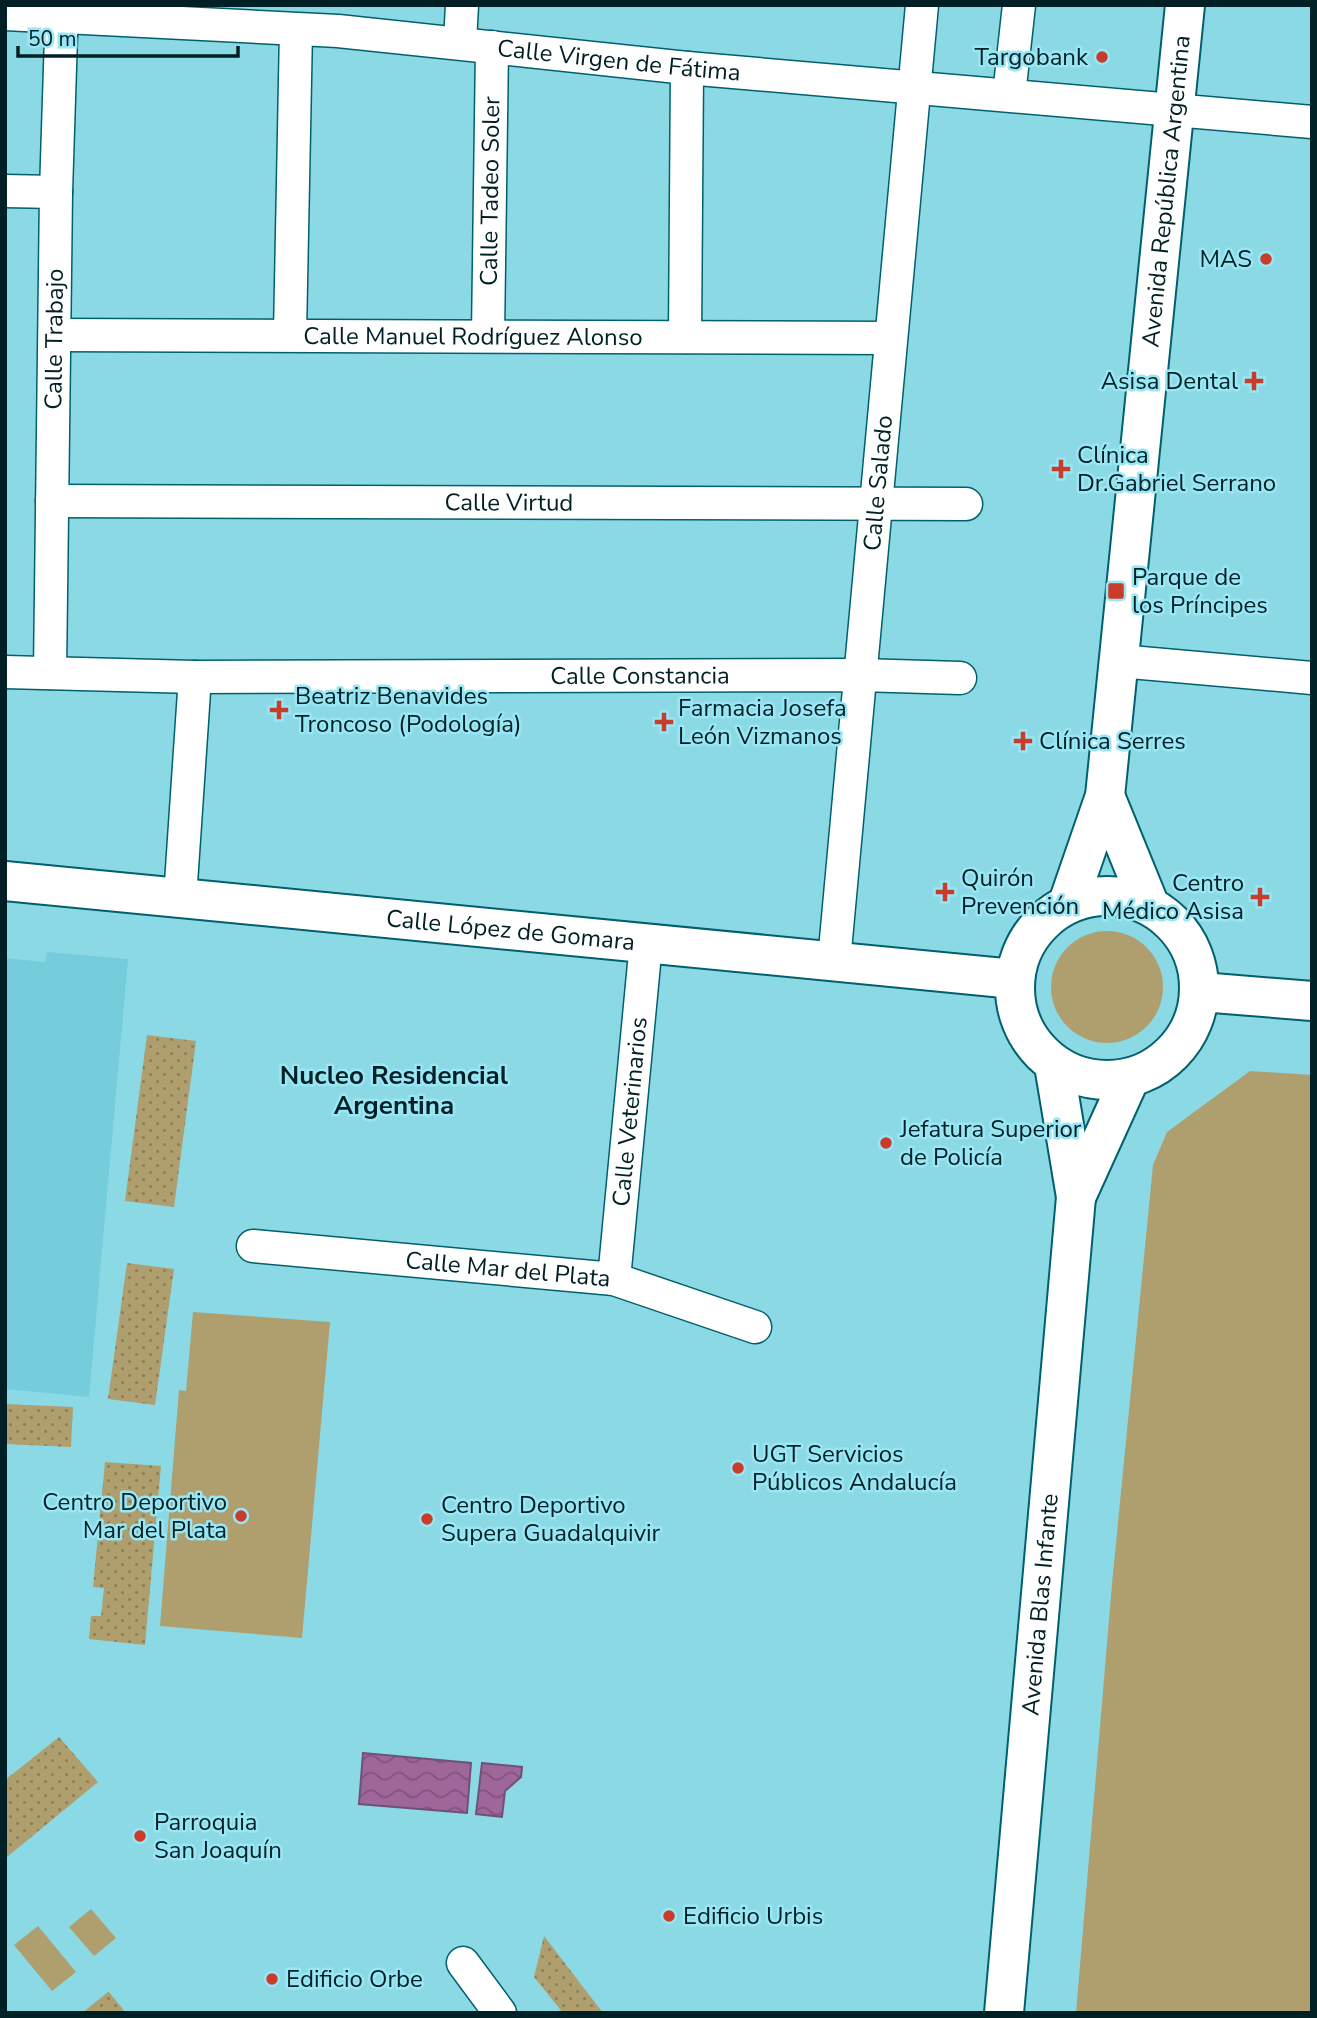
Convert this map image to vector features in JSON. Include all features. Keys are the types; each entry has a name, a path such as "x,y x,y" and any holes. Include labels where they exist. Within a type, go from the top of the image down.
{"main road":[{"name":"Avenida República Argentina","path":"1068,903 1105,796 1185,5"},
{"name":"Avenida República Argentina","path":"1105,796 1149,904"},
{"name":"Calle López de Gomara","path":"5,881 1014,979"},
{"path":"1095,895 1113,895 1149,904 1178,926 1195,957 1200,992 1195,1021 1180,1046 1158,1066 1130,1078 1091,1080 1054,1065 1031,1042 1017,1012 1014,979 1023,948 1042,922 1068,903 1095,895"},
{"path":"1200,992 1312,1001"},
{"name":"Avenida Blas Infante","path":"1004,2013 1076,1197 1054,1065"},
{"name":"Avenida Blas Infante","path":"1076,1197 1130,1078"}],"street":[{"path":"460,42 461,5"},
{"name":"Calle Salado","path":"834,961 922,5"},
{"path":"1009,95 1019,5"},
{"name":"Calle Virgen de Fátima","path":"5,14 62,10 213,15 296,30 338,18 492,47 687,68 1176,107 1312,122"},
{"name":"Calle Trabajo","path":"50,673 56,192 62,10"},
{"path":"290,334 296,30"},
{"name":"Calle Tadeo Soler","path":"488,335 492,47"},
{"path":"685,337 687,68"},
{"path":"5,191 56,192"},
{"name":"Calle Manuel Rodríguez Alonso","path":"55,335 891,338"},
{"name":"Calle Virtud","path":"52,501 966,504"},
{"path":"1119,661 1312,678"},
{"name":"Calle Constancia","path":"5,672 195,677 860,675 960,678"},
{"path":"180,898 195,677"},
{"name":"Calle Veterinarios","path":"614,1279 646,943"},
{"name":"Calle Mar del Plata","path":"253,1246 614,1279 755,1327"},
{"path":"463,1963 500,2013"}],"shaded area":[{"path":"1107,931 1128,935 1147,947 1159,966 1163,987 1159,1008 1147,1027 1128,1039 1107,1043 1086,1039 1067,1027 1055,1008 1051,987 1055,966 1067,947 1086,935"},
{"path":"47,952 128,959 89,1397 5,1389 5,958 45,962"},
{"path":"147,1035 196,1041 174,1207 125,1201"},
{"path":"1250,1071 1312,1075 1312,2013 1076,2013 1112,1584 1153,1165 1167,1132"},
{"path":"127,1263 174,1269 155,1405 108,1399"},
{"name":"Centro Deportivo Mar del Plata","path":"193,1312 330,1322 302,1638 160,1626 179,1390 186,1391"},
{"path":"5,1404 73,1407 71,1447 5,1444"},
{"path":"105,1462 161,1466 145,1645 89,1639 91,1616 101,1616 104,1588 93,1587"},
{"path":"59,1737 98,1782 7,1857 5,1780"},
{"path":"91,1909 116,1938 94,1956 69,1927"},
{"path":"38,1926 76,1972 52,1991 14,1945"},
{"path":"544,1936 603,2013 563,2013 534,1977"},
{"path":"108,1992 126,2013 82,2013"}],"water":[{"path":"363,1753 471,1763 467,1813 359,1804"},
{"path":"482,1763 522,1767 521,1777 505,1791 502,1817 476,1814"}],"place":[{"name":"Targobank","path":"1102,57"},
{"name":"MAS","path":"1266,259"},
{"name":"Asisa Dental","path":"1254,381"},
{"name":"Clínica Dr.Gabriel Serrano","path":"1061,469"},
{"name":"Parque de los Príncipes","path":"1116,591"},
{"name":"Beatriz Benavides Troncoso (Podología)","path":"279,710"},
{"name":"Farmacia Josefa León Vizmanos","path":"664,722"},
{"name":"Clínica Serres","path":"1023,741"},
{"name":"Quirón Prevención","path":"945,892"},
{"name":"Centro Médico Asisa","path":"1260,897"},
{"name":"Jefatura Superior de Policía","path":"886,1143"},
{"name":"UGT Servicios Públicos Andalucía","path":"738,1468"},
{"name":"Centro Deportivo Mar del Plata","path":"241,1516"},
{"name":"Centro Deportivo Supera Guadalquivir","path":"427,1519"},
{"name":"Parroquia San Joaquín","path":"140,1836"},
{"name":"Edificio Urbis","path":"669,1916"},
{"name":"Edificio Orbe","path":"272,1979"}],"district":[{"name":"Nucleo Residencial Argentina","path":"394,1090"}]}
